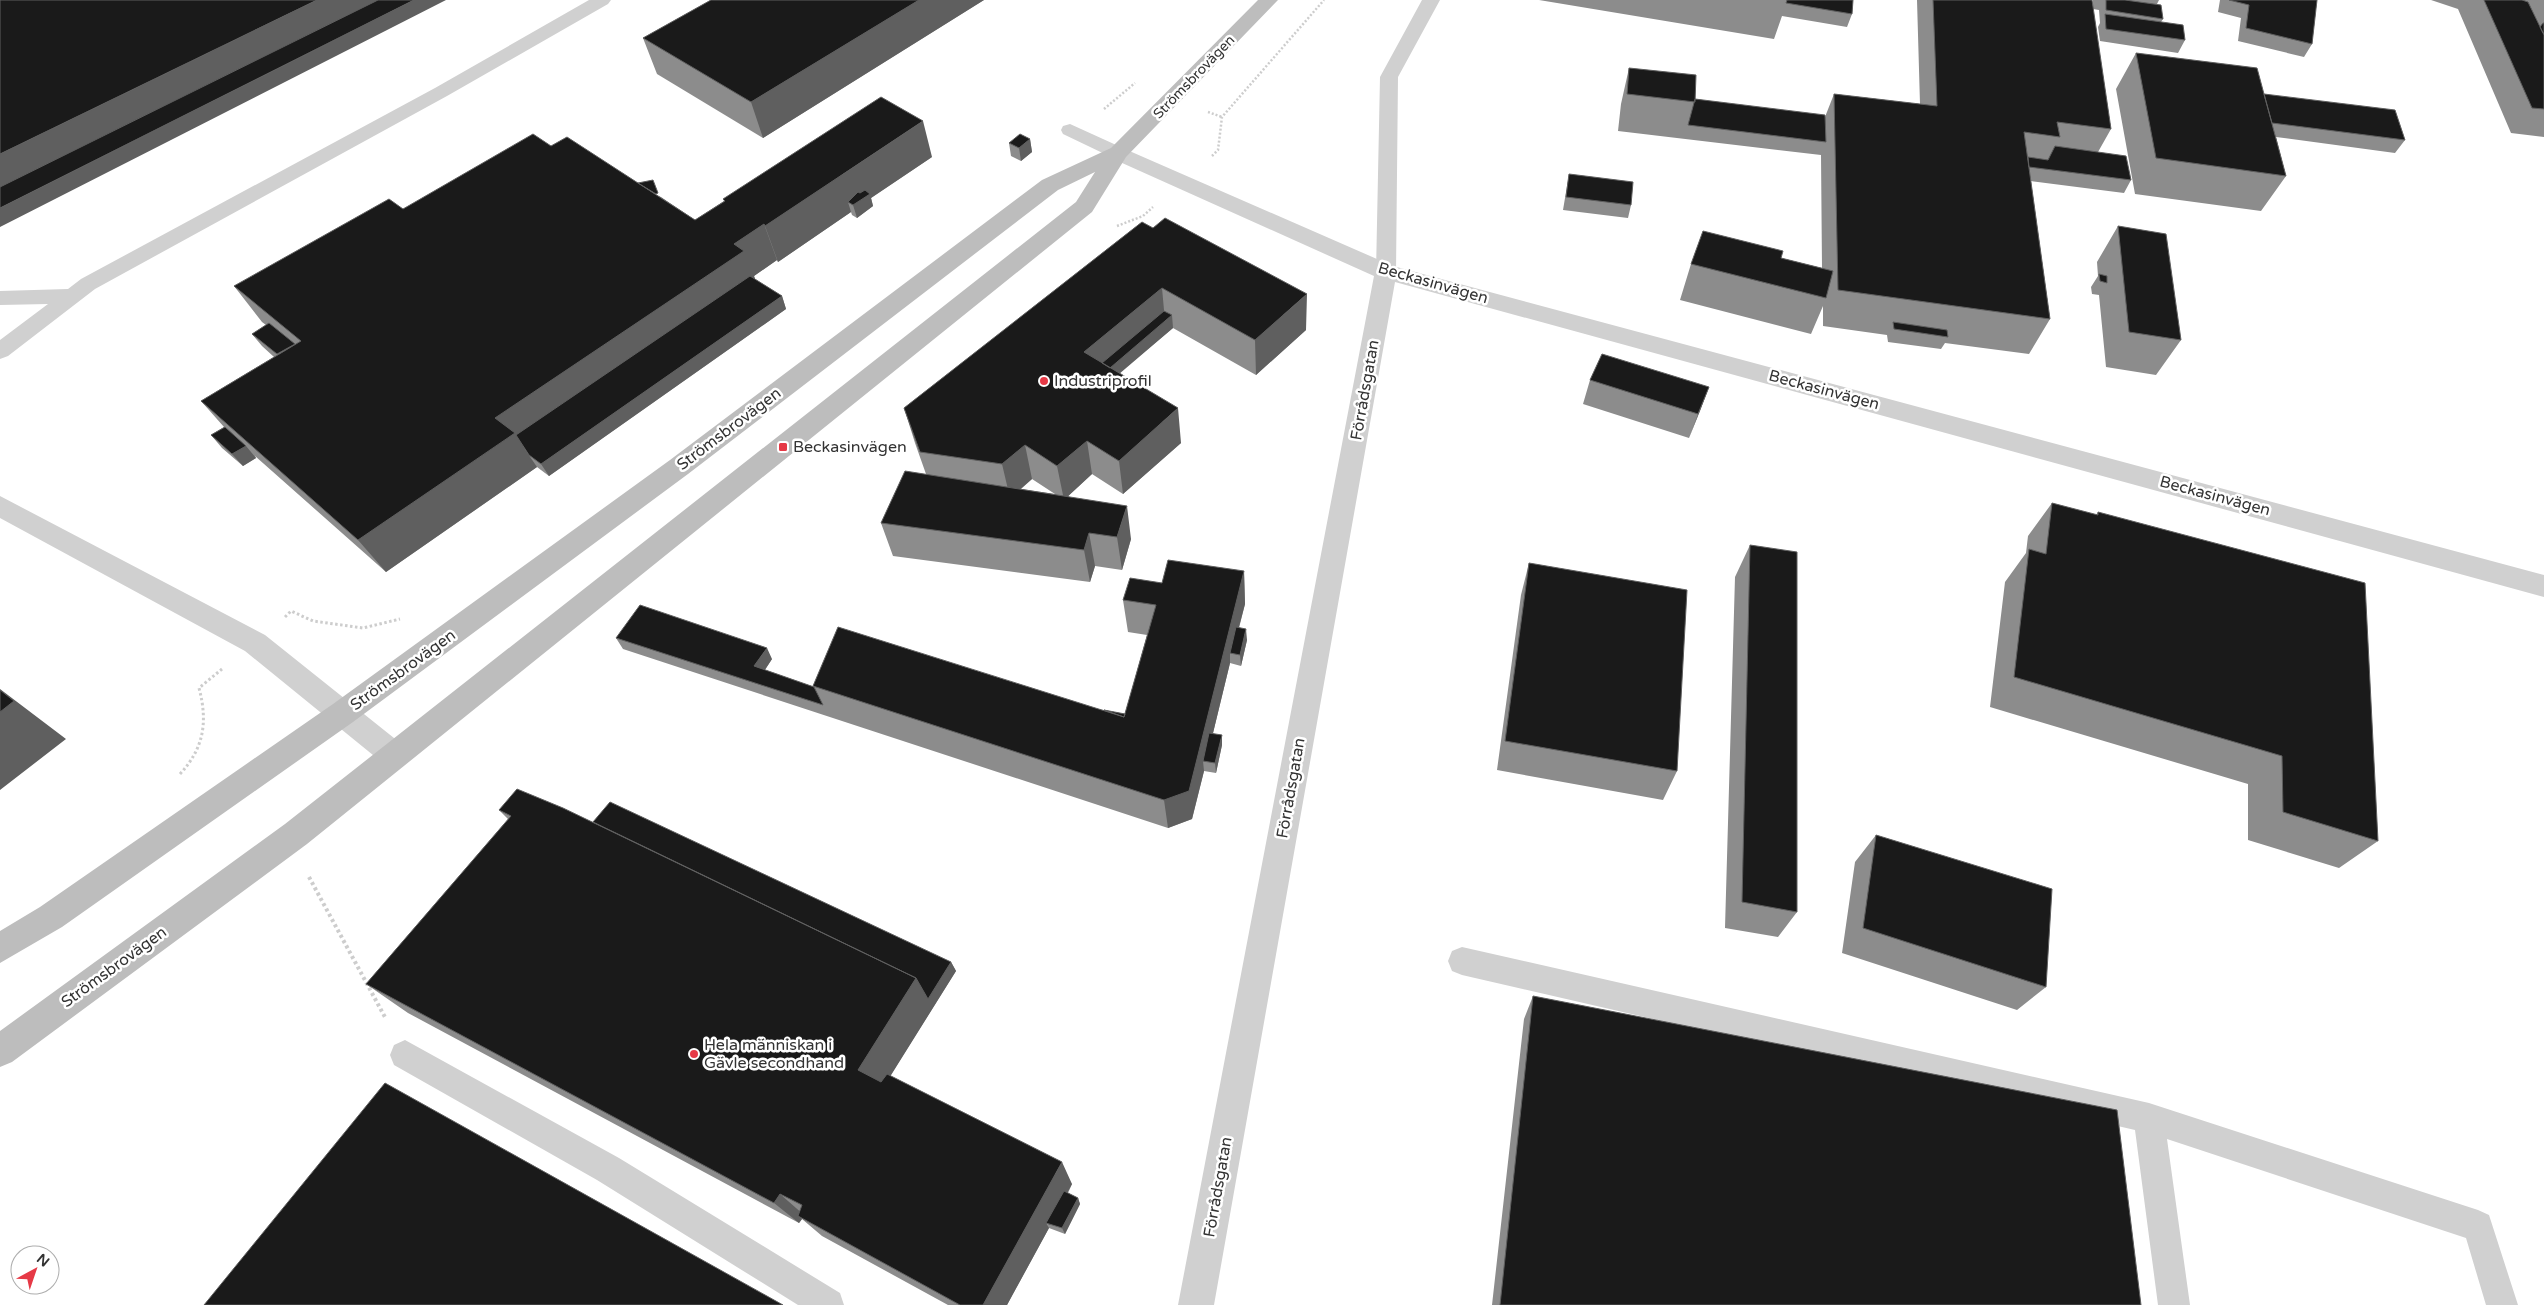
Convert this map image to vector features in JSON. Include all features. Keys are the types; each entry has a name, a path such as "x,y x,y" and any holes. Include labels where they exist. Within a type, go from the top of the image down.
{"main road":[{"name":"Strömsbrovägen","path":"0,1051 284,843 1084,207 1118,153 1269,0"},
{"name":"Strömsbrovägen","path":"0,948 51,917 344,714 679,467 1050,185 1118,153"}],"street":[{"name":"Beckasinvägen","path":"1118,153 1386,272 2544,586"},
{"name":"Förrådsgatan","path":"1196,1305 1386,272"},
{"name":"Strömsbrovägen","path":"0,506 255,643 394,755"}],"lane":[{"path":"0,351 88,284 441,92 602,0"},
{"path":"1386,272 1389,77 1431,0"},
{"path":"1070,130 1118,153"},
{"path":"0,298 72,296"},
{"path":"1462,961 2149,1118 2478,1226 2502,1305"},
{"path":"405,1055 608,1169 828,1305"},
{"path":"2149,1118 2174,1305"}],"path":[{"path":"176,777 204,737 206,710 200,688"},
{"path":"193,755 235,789"},
{"path":"284,843 306,871 405,1055"}],"building":[{"path":"0,0 317,0 0,154"},
{"path":"378,0 414,0 0,208 0,187"},
{"path":"711,0 919,0 751,102 643,38"},
{"path":"1787,0 1853,0 1852,14 1786,3"},
{"path":"1933,0 2092,0 2111,129 2057,122 2060,137 2024,132 2050,319 1838,290 1834,94 1937,106"},
{"path":"2106,0 2125,0 2161,5 2163,19 2106,10"},
{"path":"2229,0 2317,0 2312,44 2246,28 2249,5"},
{"path":"2484,0 2522,0 2528,2 2544,35 2544,109 2532,108"},
{"path":"2105,14 2183,25 2185,40 2106,29"},
{"path":"2544,23 2544,33 2540,27"},
{"path":"2136,53 2257,68 2286,176 2156,158"},
{"path":"1629,68 1696,75 1695,102 1627,94"},
{"path":"2264,94 2395,110 2405,140 2272,123"},
{"path":"881,97 923,121 765,226 764,224 734,244 744,251 495,418 515,433 358,540 201,401 301,341 234,286 389,199 403,209 533,134 551,146 567,137 695,220 725,201 723,199"},
{"path":"1695,99 1825,115 1826,142 1688,125"},
{"path":"1020,134 1030,139 1019,148 1009,143"},
{"path":"2055,146 2126,156 2131,180 2029,167 2028,157 2048,160"},
{"path":"1569,174 1633,182 1631,205 1566,197"},
{"path":"653,180 658,193 656,194 638,183"},
{"path":"865,190 870,194 853,205 848,202 858,192 860,193"},
{"path":"1165,218 1307,294 1255,340 1162,288 1084,352 1178,408 1119,461 1087,441 1057,466 1025,445 1002,464 920,452 904,408 1142,222 1153,228"},
{"path":"2118,226 2166,234 2181,340 2129,332"},
{"path":"1703,231 1783,251 1781,258 1833,271 1826,298 1691,264"},
{"path":"2099,274 2107,276 2107,283 2100,281"},
{"path":"750,276 782,296 541,464 529,455 516,435"},
{"path":"1164,311 1172,315 1110,368 1102,363"},
{"path":"1893,322 1947,330 1948,337 1894,329"},
{"path":"269,323 295,344 277,354 252,334"},
{"path":"1602,354 1709,387 1698,414 1590,380"},
{"path":"225,427 246,446 232,454 211,435"},
{"path":"905,471 1127,506 1117,537 1089,533 1084,550 881,523"},
{"path":"2052,503 2098,515 2098,512 2365,583 2378,841 2283,812 2282,756 2014,677 2029,549 2046,554"},
{"path":"1750,545 1797,552 1797,912 1742,902"},
{"path":"1168,560 1244,571 1189,791 1164,800 813,686 838,627 1124,717 1156,605 1123,600 1130,578 1162,583"},
{"path":"1529,563 1687,590 1677,771 1505,741"},
{"path":"640,605 767,648 754,666 814,687 823,705 616,638"},
{"path":"1236,627 1246,629 1240,655 1230,653"},
{"path":"0,690 14,701 0,712"},
{"path":"1104,710 1125,714 1124,717"},
{"path":"1209,733 1222,735 1215,763 1203,761"},
{"name":"Hela människan i Gävle secondhand","path":"517,789 563,808 916,978 858,1070 881,1082 887,1074 1062,1162 983,1305 960,1305 798,1216 802,1205 780,1194 774,1203 366,984 511,816 499,810"},
{"path":"610,802 951,962 928,999 916,978 593,822"},
{"path":"1876,835 2052,889 2046,987 1863,928"},
{"path":"1533,996 2117,1110 2141,1305 1500,1305"},
{"path":"385,1083 783,1305 204,1305"},
{"path":"1064,1191 1078,1198 1062,1228 1046,1223"}],"place":[{"name":"Industriprofil","path":"1044,381"},
{"name":"Beckasinvägen","path":"783,447"},
{"name":"Hela människan i Gävle secondhand","path":"694,1054"}]}
